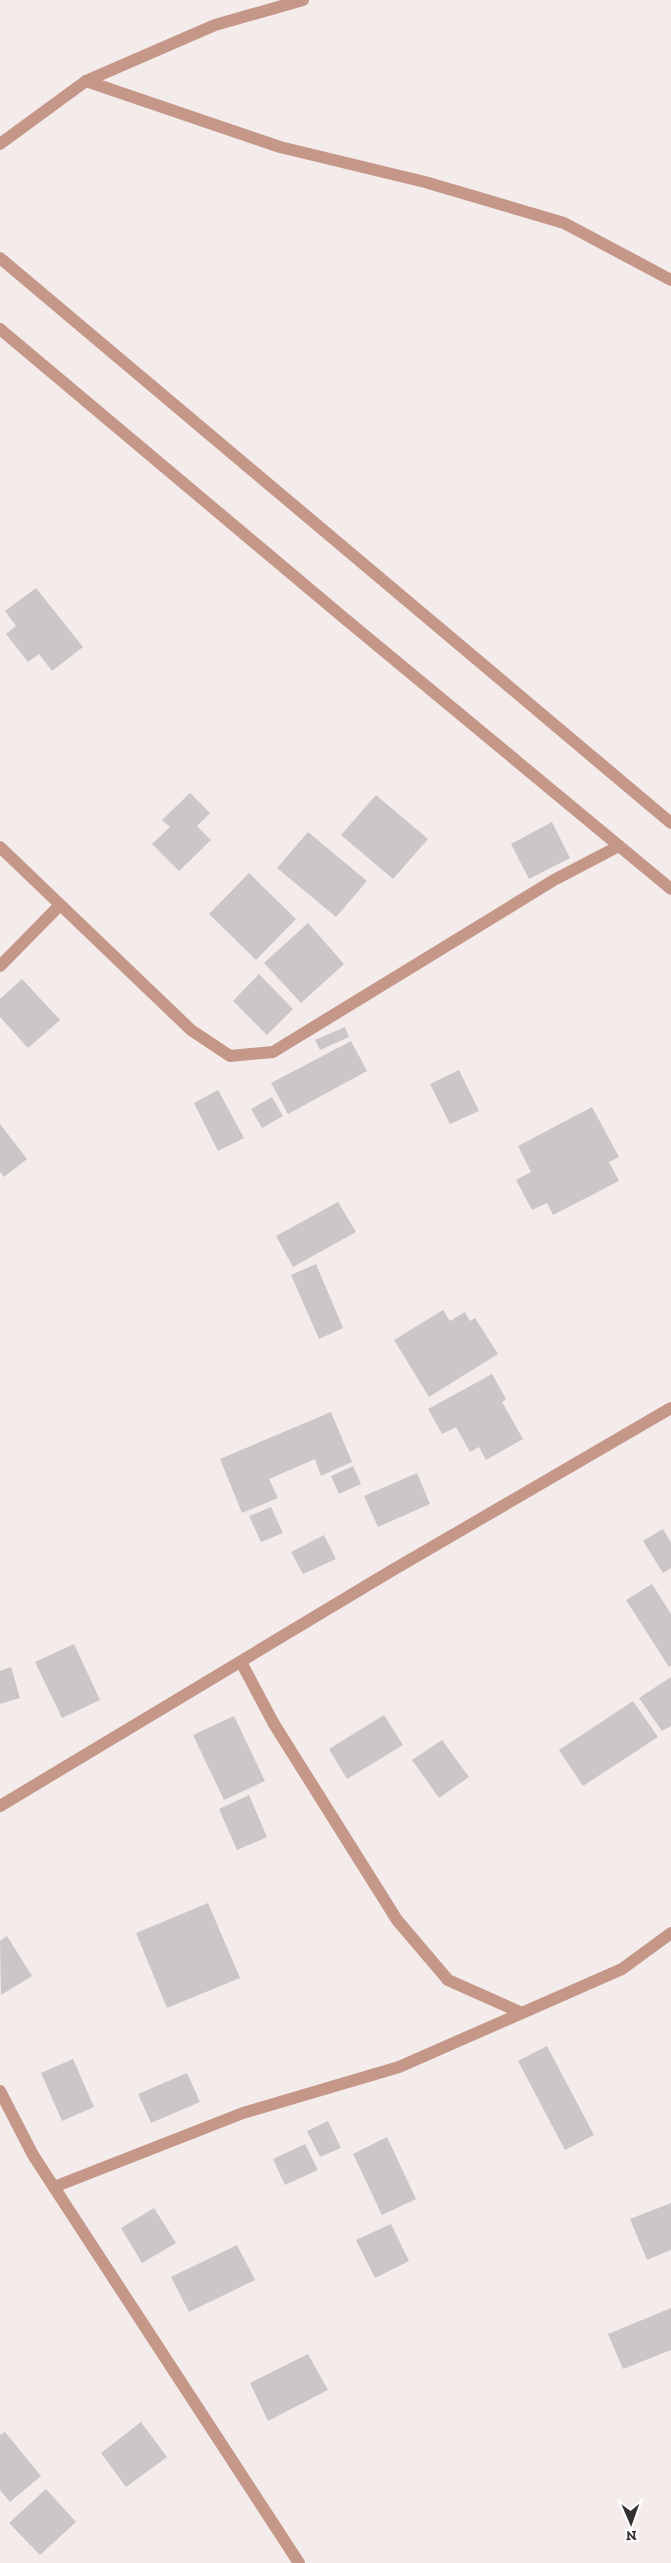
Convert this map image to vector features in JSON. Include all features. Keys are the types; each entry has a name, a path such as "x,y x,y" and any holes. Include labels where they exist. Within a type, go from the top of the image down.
{"street":[{"path":"0,144 86,81 215,25 303,0"},
{"path":"86,81 280,147 425,182 564,223 671,280"},
{"path":"0,258 671,823"},
{"path":"0,329 671,889"},
{"path":"0,847 191,1030 230,1056 273,1052 554,880 619,846"},
{"path":"0,966 60,905"},
{"path":"0,1806 671,1408"},
{"path":"241,1662 274,1724 397,1920 448,1980 522,2013"},
{"path":"54,2186 243,2113 399,2067 622,1969 671,1933"},
{"path":"0,2091 33,2155 299,2563"}],"building":[{"path":"36,588 83,647 52,671 39,654 28,662 6,634 16,626 5,611"},
{"path":"190,793 210,813 197,826 211,840 179,871 152,844 170,827 162,820"},
{"path":"376,795 428,839 393,879 341,835"},
{"path":"552,822 570,858 529,879 511,844"},
{"path":"308,832 367,881 336,917 277,868"},
{"path":"249,873 296,919 256,960 209,914"},
{"path":"308,923 344,964 301,1003 264,963"},
{"path":"259,974 293,1009 267,1035 233,1001"},
{"path":"22,979 60,1020 28,1048 0,1017 0,999"},
{"path":"345,1027 349,1037 320,1050 315,1040"},
{"path":"351,1041 367,1071 288,1114 271,1083"},
{"path":"459,1070 479,1111 450,1124 430,1084"},
{"path":"218,1090 244,1138 218,1151 194,1103"},
{"path":"272,1097 283,1116 262,1128 251,1109"},
{"path":"592,1107 619,1157 609,1162 619,1181 553,1215 547,1203 532,1210 516,1180 531,1172 518,1146"},
{"path":"0,1124 27,1159 4,1177 0,1172"},
{"path":"338,1202 356,1232 293,1267 276,1236"},
{"path":"316,1264 343,1328 319,1339 291,1275"},
{"path":"443,1310 450,1321 465,1312 470,1321 475,1318 498,1354 429,1397 394,1340"},
{"path":"492,1374 506,1399 502,1402 523,1439 486,1460 479,1447 470,1452 456,1427 442,1434 428,1409"},
{"path":"331,1412 352,1462 321,1476 315,1459 269,1479 278,1498 242,1513 220,1459"},
{"path":"353,1466 361,1484 339,1494 331,1476"},
{"path":"417,1473 430,1504 378,1527 364,1496"},
{"path":"271,1507 283,1533 261,1542 249,1516"},
{"path":"663,1529 671,1543 671,1568 663,1573 643,1541"},
{"path":"324,1535 336,1559 303,1574 291,1552"},
{"path":"652,1584 671,1614 671,1665 669,1667 626,1600"},
{"path":"74,1644 100,1700 62,1718 35,1662"},
{"path":"11,1667 20,1698 0,1704 0,1671"},
{"path":"671,1677 671,1726 662,1731 639,1698"},
{"path":"633,1701 658,1737 583,1786 559,1750"},
{"path":"384,1715 403,1745 347,1779 329,1749"},
{"path":"234,1716 265,1781 224,1800 193,1735"},
{"path":"442,1740 469,1777 439,1798 412,1760"},
{"path":"249,1795 267,1837 237,1850 219,1809"},
{"path":"208,1903 240,1978 167,2008 136,1933"},
{"path":"7,1936 32,1976 1,1995 0,1941"},
{"path":"547,2046 594,2135 565,2150 518,2061"},
{"path":"73,2059 94,2107 62,2121 41,2073"},
{"path":"187,2073 200,2102 151,2123 138,2094"},
{"path":"328,2121 341,2148 320,2157 307,2131"},
{"path":"387,2137 416,2199 382,2215 353,2154"},
{"path":"305,2144 318,2170 285,2185 273,2159"},
{"path":"671,2203 671,2250 647,2260 630,2219"},
{"path":"154,2208 176,2243 142,2263 121,2228"},
{"path":"391,2224 409,2261 375,2278 356,2240"},
{"path":"237,2245 255,2280 189,2312 171,2277"},
{"path":"671,2308 671,2350 623,2369 608,2334"},
{"path":"308,2354 328,2390 268,2421 250,2383"},
{"path":"141,2422 167,2457 126,2487 101,2453"},
{"path":"5,2432 41,2476 10,2502 0,2490 0,2435"},
{"path":"46,2489 76,2522 40,2555 9,2523"}]}
